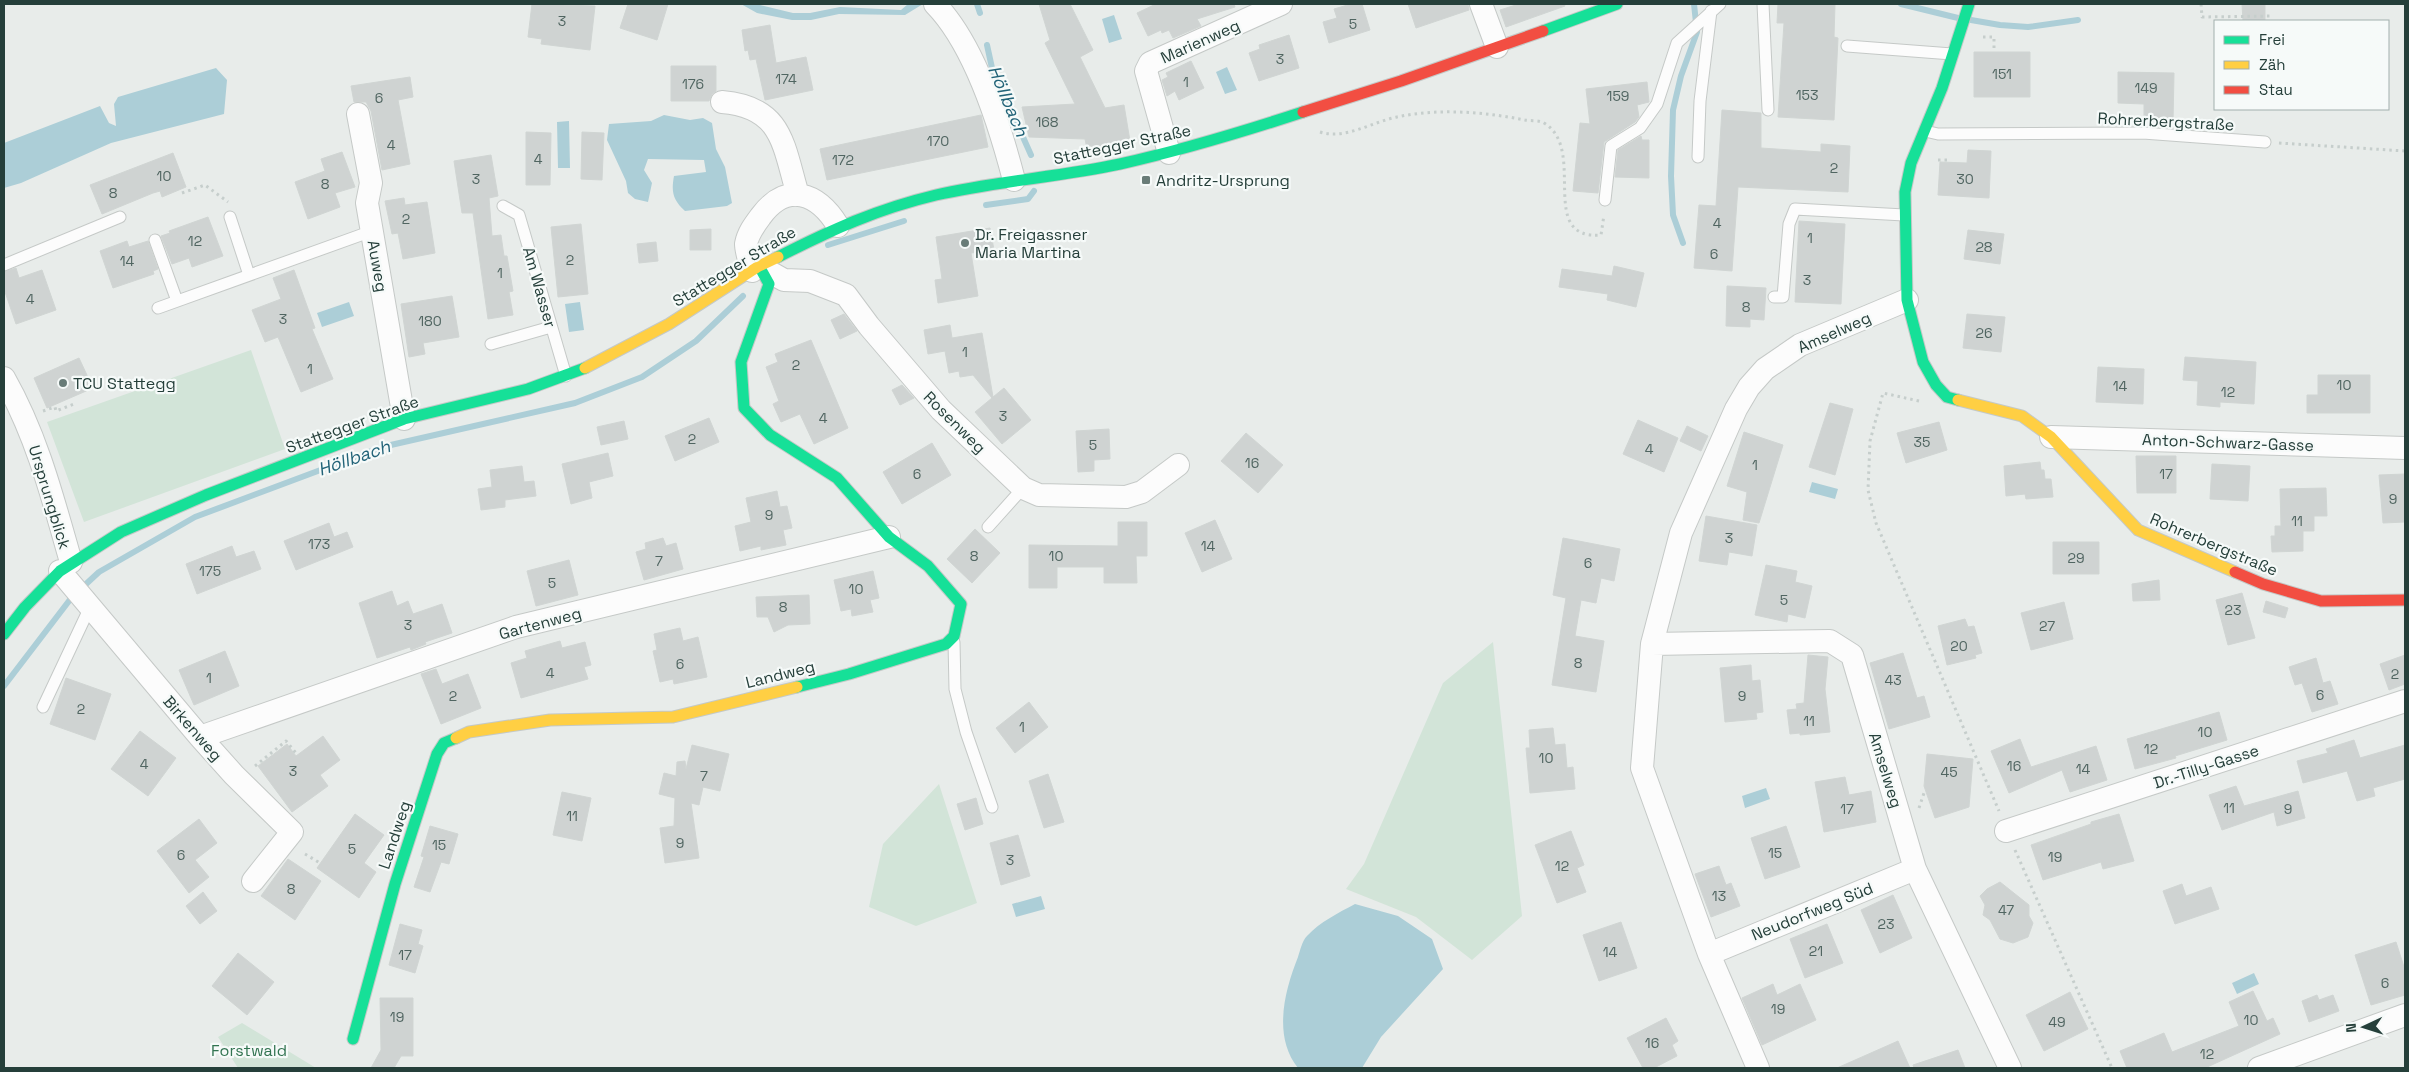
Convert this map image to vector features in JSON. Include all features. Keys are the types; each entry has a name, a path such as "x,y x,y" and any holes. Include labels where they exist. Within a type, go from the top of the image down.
{"street":[{"path":"935,4 957,32 977,72 1001,133 1014,180"},
{"name":"Marienweg","path":"1168,153 1146,71 1150,63 1281,4"},
{"path":"1481,4 1498,47"},
{"name":"Stattegger Straße","path":"4,634 25,607 65,566 121,532 198,499 404,419 528,389 566,377 607,358 669,324 755,268 838,226 873,213 936,195 1014,180 1092,169 1168,153 1306,112 1498,47 1617,4"},
{"path":"1947,397 1936,385 1923,362 1907,300 1905,192 1911,163 1942,88 1968,5"},
{"path":"722,102 748,105 766,116 776,127 798,195"},
{"name":"Auweg","path":"358,114 371,183 367,203 404,419"},
{"path":"838,226 831,215 813,199 791,194 766,209 751,230 746,244 755,268 769,284 742,362 741,383 744,408 770,435 837,478 889,537 928,566 961,604 954,636"},
{"name":"Rosenweg","path":"755,268 784,280 810,281 846,295 869,326 941,410 1023,488 1039,495 1126,497 1142,492 1178,465"},
{"name":"Amselweg","path":"1758,1068 1709,954 1642,768 1652,644 1681,532 1736,409 1749,387 1765,369 1800,345 1907,300"},
{"name":"Ursprungblick","path":"4,378 43,465 65,566"},
{"name":"Rohrerbergstraße","path":"1947,397 2022,416 2051,437 2138,530 2263,584 2321,601 2405,600"},
{"name":"Anton-Schwarz-Gasse","path":"2051,437 2405,448"},
{"name":"Gartenweg","path":"200,737 516,627 889,537"},
{"name":"Birkenweg","path":"65,566 90,607 200,737 251,792 292,832 253,881"},
{"name":"Landweg","path":"353,1039 395,884 437,754 444,743 456,736 469,732 550,720 673,717 849,674 946,644 954,636"},
{"name":"Amselweg","path":"1652,644 1830,641 1852,655 1915,869 2010,1068"},
{"name":"Dr.-Tilly-Gasse","path":"2006,831 2405,701"},
{"name":"Neudorfweg Süd","path":"1709,954 1915,869"},
{"path":"2259,1068 2405,1015"}],"lane":[{"path":"1763,4 1768,110"},
{"path":"1698,157 1700,102 1716,8"},
{"path":"1605,200 1611,146 1640,128 1657,104 1677,42 1716,8"},
{"path":"1847,46 1952,54"},
{"name":"Rohrerbergstraße","path":"1925,130 1938,134 2143,133 2264,142"},
{"name":"Am Wasser","path":"503,206 519,215 566,377"},
{"path":"1774,297 1783,298 1789,224 1795,209 1904,215"},
{"path":"4,265 120,217"},
{"path":"230,217 249,275"},
{"path":"158,308 372,231"},
{"path":"155,240 177,301"},
{"path":"491,344 551,327"},
{"path":"988,527 1023,488"},
{"path":"44,707 90,607"},
{"path":"954,636 955,689 966,732 992,806"}],"path":[{"path":"2201,4 2202,17 2272,16"},
{"path":"1306,112 1316,131 1338,135 1375,123 1423,112 1466,112 1543,122 1553,131 1562,148 1565,165 1565,214 1575,230 1590,236 1601,236 1605,200"},
{"path":"2264,142 2405,151"},
{"path":"1936,166 1937,160 1947,160 1947,162"},
{"path":"182,193 205,185 228,200 230,217"},
{"path":"1947,397 1928,403 1883,393 1870,441 1868,490 1876,523 2006,831 2112,1068"},
{"path":"24,419 55,406 56,411 74,404"},
{"path":"251,792 263,777 254,765 286,741 296,753"},
{"path":"305,854 320,863"}],"green space":[{"path":"251,350 285,449 84,522 47,422"},
{"path":"1493,642 1522,916 1472,960 1416,917 1346,889 1364,864 1443,683"},
{"path":"939,784 977,903 916,926 869,907 883,844"},
{"name":"Forstwald","path":"242,1023 316,1068 238,1068 218,1037"}],"water":[{"path":"741,4 756,4 793,13 810,13 840,7 901,10 908,4 923,4 905,15 839,14 811,20 792,20 757,13"},
{"path":"1114,15 1122,39 1109,43 1102,19"},
{"path":"1227,67 1237,90 1225,94 1216,72"},
{"path":"216,68 227,80 224,114 111,143 21,183 4,188 4,143 100,106 109,123 116,126 114,104 118,97"},
{"path":"664,115 690,120 703,118 712,123 716,149 725,167 732,203 727,206 685,211 675,199 673,191 674,176 706,172 704,160 648,159 644,170 652,183 648,202 635,199 628,193 626,181 607,140 609,124 651,121"},
{"path":"569,121 570,168 558,168 557,122"},
{"path":"349,302 354,316 322,327 317,313"},
{"path":"580,302 584,330 569,332 565,304"},
{"path":"1812,482 1838,489 1835,499 1809,492"},
{"path":"1766,788 1770,799 1745,808 1742,796"},
{"path":"1041,896 1045,909 1016,917 1012,904"},
{"path":"1355,904 1398,916 1432,939 1443,969 1381,1037 1362,1068 1298,1068 1290,1056 1285,1042 1283,1014 1285,999 1301,946 1305,938 1318,926"},
{"path":"2254,973 2259,984 2237,994 2232,983"}],"building":[{"path":"532,4 595,6 590,50 541,44 542,39 528,37"},
{"path":"628,4 668,4 657,40 620,28"},
{"path":"1039,4 1070,4 1093,50 1080,57 1105,108 1124,105 1130,141 1087,149 1085,139 1029,137 1022,107 1075,104 1045,43 1050,40"},
{"path":"1156,4 1234,4 1235,7 1197,19 1201,26 1173,38 1169,30 1162,33 1161,30 1148,36 1137,13"},
{"path":"1351,4 1362,4 1370,30 1329,43 1323,22 1337,18 1334,9"},
{"path":"1408,4 1468,4 1469,10 1416,28"},
{"path":"1519,4 1564,4 1565,6 1506,27 1500,10"},
{"path":"1778,4 1835,4 1834,37 1838,38 1834,120 1778,117 1784,23 1777,23"},
{"path":"2242,4 2265,4 2265,20 2243,20"},
{"path":"770,25 776,63 806,57 813,90 765,100 756,59 750,60 748,50 745,51 742,30"},
{"path":"1289,35 1299,68 1259,81 1249,53 1260,49 1259,45"},
{"path":"1974,52 2030,52 2030,97 1974,97"},
{"path":"1191,61 1204,88 1179,100 1175,91 1167,96 1162,80 1168,77 1166,73"},
{"path":"671,66 716,66 716,91 712,94 709,101 671,101"},
{"path":"2118,72 2174,73 2173,122 2144,121 2144,104 2118,103"},
{"path":"410,77 413,97 398,100 410,164 382,170 371,111 366,102 354,102 351,86"},
{"path":"1647,82 1649,102 1637,105 1639,117 1635,122 1604,142 1598,193 1573,191 1580,123 1590,124 1586,89"},
{"path":"1722,110 1761,113 1761,148 1821,152 1821,144 1850,146 1848,192 1738,187 1732,271 1694,268 1699,205 1716,206"},
{"path":"981,115 988,147 827,180 820,149"},
{"path":"526,132 551,133 550,185 526,185"},
{"path":"582,132 604,133 602,180 581,179"},
{"path":"1641,136 1642,140 1649,140 1649,178 1615,177 1618,150"},
{"path":"1968,150 1991,151 1989,198 1938,195 1940,162 1967,163"},
{"path":"342,152 355,187 335,193 340,207 308,219 295,182 325,171 321,159"},
{"path":"173,153 186,187 162,197 160,191 153,193 102,214 90,185"},
{"path":"491,155 498,196 489,198 492,236 501,235 504,256 507,256 513,291 509,292 513,315 488,319 473,213 462,213 454,161"},
{"path":"404,198 405,205 427,202 435,253 403,259 398,233 392,234 385,201"},
{"path":"208,217 223,256 192,267 189,258 172,264 161,236 170,233 169,231"},
{"path":"1799,221 1845,224 1841,304 1795,302"},
{"path":"581,224 588,294 558,297 551,227"},
{"path":"990,228 994,250 971,253 978,296 938,303 935,280 942,279 936,237"},
{"path":"711,229 711,250 690,250 690,230"},
{"path":"1968,230 2004,234 2000,264 1964,259"},
{"path":"127,241 129,247 148,241 158,269 153,271 154,274 113,288 100,251"},
{"path":"656,242 658,261 639,263 637,244"},
{"path":"1614,266 1644,273 1636,307 1607,300 1608,294 1559,287 1562,269 1612,276"},
{"path":"16,268 19,278 42,270 56,310 16,324 4,289 4,272"},
{"path":"294,270 315,328 312,329 333,379 301,392 278,337 265,342 252,310 281,299 273,278"},
{"path":"1727,286 1766,288 1764,320 1750,319 1750,327 1726,326"},
{"path":"452,296 459,337 423,343 425,354 409,357 401,304"},
{"path":"844,314 857,331 840,339 831,320"},
{"path":"1967,314 2005,317 2001,352 1963,348"},
{"path":"950,325 952,338 982,333 993,397 1004,388 1031,420 1002,444 975,412 992,398 973,375 960,377 959,371 949,373 945,351 928,354 924,330"},
{"path":"811,340 848,428 814,444 800,414 781,422 773,404 779,401 766,367 778,362 775,354"},
{"path":"2185,357 2256,362 2254,404 2220,402 2220,407 2197,405 2198,381 2183,380"},
{"name":"TCU Stattegg","path":"79,358 93,388 47,408 34,378"},
{"path":"2098,367 2144,369 2143,404 2096,402"},
{"path":"2318,375 2370,375 2370,413 2307,413 2307,395 2318,395"},
{"path":"902,385 914,398 900,405 892,390"},
{"path":"1830,403 1853,409 1835,475 1809,467"},
{"path":"709,418 719,442 675,461 665,436"},
{"path":"1638,420 1678,438 1664,472 1623,454"},
{"path":"624,421 628,439 601,445 597,427"},
{"path":"1939,422 1947,450 1906,463 1897,433"},
{"path":"1687,426 1708,436 1701,451 1680,441"},
{"path":"1109,429 1110,459 1094,460 1094,471 1078,472 1076,431"},
{"path":"1744,432 1783,445 1759,523 1743,520 1747,492 1727,486"},
{"path":"1246,433 1283,465 1258,493 1221,461"},
{"path":"932,443 951,475 902,504 883,472"},
{"path":"608,453 613,476 589,482 592,498 571,504 562,464"},
{"path":"2136,456 2176,456 2176,493 2137,493"},
{"path":"2040,462 2041,470 2044,470 2045,479 2051,479 2053,497 2026,499 2025,494 2006,496 2004,466"},
{"path":"2212,464 2250,466 2248,501 2210,499"},
{"path":"522,466 524,482 534,481 536,496 505,500 505,507 481,510 478,489 492,487 490,470"},
{"path":"2405,474 2405,522 2383,523 2379,475"},
{"path":"2326,488 2327,516 2314,516 2314,531 2303,531 2303,551 2272,552 2271,536 2275,536 2275,526 2281,526 2280,489"},
{"path":"777,491 780,507 787,506 792,528 783,530 786,545 761,550 761,546 740,551 735,526 751,522 746,498"},
{"path":"1706,516 1757,525 1752,556 1729,552 1727,565 1699,561"},
{"path":"1215,520 1232,559 1202,572 1185,533"},
{"path":"1118,522 1147,522 1147,556 1136,556 1137,583 1104,583 1104,567 1057,567 1057,588 1029,588 1029,545 1118,546"},
{"path":"329,523 334,537 347,532 353,547 296,570 284,541"},
{"path":"975,529 1000,553 972,583 947,559"},
{"path":"663,538 666,546 676,543 683,569 644,580 636,552 646,549 645,543"},
{"path":"1563,538 1620,549 1614,581 1601,578 1596,603 1581,600 1575,636 1604,641 1596,692 1552,685 1566,598 1553,595"},
{"path":"2053,542 2099,542 2099,574 2053,574"},
{"path":"232,546 236,557 254,551 261,569 197,594 186,564"},
{"path":"569,560 578,595 536,606 527,571"},
{"path":"1766,565 1797,571 1795,582 1812,586 1805,618 1788,614 1787,622 1755,615"},
{"path":"873,571 879,598 870,600 873,612 852,616 851,609 841,611 834,580"},
{"path":"2159,580 2160,600 2133,601 2132,584"},
{"path":"392,591 397,606 408,601 413,614 442,604 452,633 425,642 426,644 411,650 410,647 377,658 359,603"},
{"path":"2242,593 2255,638 2228,645 2216,600"},
{"path":"809,595 810,624 788,625 774,632 768,617 757,617 756,597"},
{"path":"2266,601 2288,608 2285,618 2263,612"},
{"path":"2064,602 2073,639 2031,650 2021,613"},
{"path":"1965,619 1968,627 1974,626 1982,653 1975,655 1976,658 1947,665 1938,626"},
{"path":"680,628 683,641 698,637 707,677 674,684 673,679 660,682 653,651 657,650 654,634"},
{"path":"560,641 562,648 585,642 591,665 584,667 588,679 521,698 511,663 527,658 525,651"},
{"path":"225,651 239,686 194,705 179,670"},
{"path":"1903,653 1917,698 1924,696 1930,717 1889,729 1870,663"},
{"path":"1808,655 1828,657 1825,689 1830,732 1790,734 1787,710 1797,709 1796,704 1804,703"},
{"path":"2405,655 2405,684 2389,690 2380,664"},
{"path":"2316,658 2323,683 2330,681 2338,704 2312,712 2302,683 2295,685 2289,667"},
{"path":"1751,665 1752,681 1760,680 1763,712 1756,713 1757,719 1725,722 1720,668"},
{"path":"436,669 442,684 468,674 481,708 441,724 421,674"},
{"path":"66,678 111,694 95,740 50,724"},
{"path":"1029,702 1048,727 1015,753 996,728"},
{"path":"2219,712 2227,740 2175,756 2176,758 2135,769 2127,739"},
{"path":"1553,728 1555,745 1565,744 1567,768 1573,767 1575,789 1530,793 1526,748 1530,748 1529,730"},
{"path":"140,731 176,758 148,796 111,769"},
{"path":"323,736 340,760 320,775 328,786 292,812 258,766 287,744 296,756"},
{"path":"2020,739 2031,767 2096,746 2107,780 2070,792 2062,770 2009,793 1991,751"},
{"path":"2354,740 2360,758 2405,745 2405,779 2373,788 2375,796 2357,801 2347,771 2303,783 2297,761 2328,753 2326,749"},
{"path":"692,745 729,754 720,791 703,787 699,805 691,803 699,858 665,863 660,828 674,826 675,798 659,794 664,773 676,776 677,762 685,761 686,769"},
{"path":"1927,754 1973,759 1969,807 1935,818 1924,786"},
{"path":"1048,774 1064,822 1044,828 1029,781"},
{"path":"1845,777 1849,795 1871,791 1876,822 1824,832 1815,782"},
{"path":"2236,786 2244,806 2298,791 2305,818 2277,826 2274,812 2222,830 2209,795"},
{"path":"562,792 591,798 582,841 553,835"},
{"path":"976,798 983,824 965,830 957,804"},
{"path":"355,814 384,835 364,863 376,872 359,898 317,868"},
{"path":"2119,814 2134,861 2103,869 2101,862 2043,880 2031,845 2091,824 2091,822"},
{"path":"199,819 217,843 195,860 209,877 189,893 157,851"},
{"path":"430,826 458,834 449,864 441,862 430,892 414,887 424,857 421,856"},
{"path":"1786,826 1800,867 1765,879 1751,838"},
{"path":"1571,831 1584,865 1577,868 1586,892 1557,903 1535,845"},
{"path":"1018,835 1030,876 1001,885 990,843"},
{"path":"288,859 321,881 295,920 261,896"},
{"path":"1719,866 1726,885 1731,883 1740,906 1711,917 1695,874"},
{"path":"2000,882 2029,905 2029,916 2033,923 2028,937 2013,943 2000,939 1990,920 1983,915 1985,905 1980,896 1987,889"},
{"path":"2182,884 2186,896 2211,887 2219,909 2175,924 2163,891"},
{"path":"203,892 217,911 200,924 186,906"},
{"path":"1893,895 1912,938 1880,953 1861,910"},
{"path":"1621,922 1637,968 1599,981 1583,935"},
{"path":"400,924 422,930 418,944 423,946 415,973 389,965"},
{"path":"1827,924 1843,963 1805,978 1790,939"},
{"path":"2396,942 2405,970 2405,995 2371,1005 2355,955"},
{"path":"238,953 274,982 247,1015 212,986"},
{"path":"1773,984 1777,995 1800,984 1816,1020 1762,1045 1742,998"},
{"path":"2253,991 2267,1021 2273,1018 2280,1034 2205,1068 2127,1068 2120,1051 2164,1033 2172,1052 2239,1026 2229,1002"},
{"path":"2070,992 2088,1029 2044,1051 2026,1015"},
{"path":"2317,995 2319,1000 2333,995 2339,1011 2309,1022 2302,1001"},
{"path":"380,998 413,998 413,1056 401,1056 394,1068 371,1068 381,1050"},
{"path":"1666,1018 1678,1041 1672,1045 1677,1056 1654,1068 1643,1068 1627,1038"},
{"path":"1898,1041 1910,1068 1837,1068"},
{"path":"1958,1050 1965,1068 1914,1068 1913,1065"}],"waterway":[{"name":"Höllbach","path":"977,4 980,13"},
{"path":"1683,243 1673,215 1671,176 1673,110 1681,76 1697,32 1694,4"},
{"name":"Höllbach","path":"1901,4 1958,18"},
{"name":"Höllbach","path":"1971,20 2028,27 2078,20"},
{"name":"Höllbach","path":"987,45 992,68 1031,155"},
{"name":"Höllbach","path":"986,205 1028,199 1034,191"},
{"name":"Höllbach","path":"828,245 904,221"},
{"name":"Höllbach","path":"4,686 72,597 99,572 195,517 382,447 575,403 642,377 696,341 743,296"}],"traffic: fast":[{"path":"1543,31 1617,4"},
{"path":"1958,400 1947,397 1936,385 1923,362 1907,300 1905,192 1911,163 1942,88 1969,4"},
{"path":"778,257 855,221 914,201 982,186 1120,164 1212,140 1303,112"},
{"path":"759,266 769,284 741,362 744,408 770,435 837,478 889,537 928,566 961,604 954,636 946,644 849,674 797,687"},
{"path":"4,634 25,607 60,571 121,532 206,495 404,419 528,389 585,368"},
{"path":"353,1039 395,884 437,754 444,743 456,738"}],"traffic: slow":[{"path":"585,368 669,324 759,266 778,257"},
{"path":"1958,400 2022,416 2051,437 2138,530 2235,572"},
{"path":"456,738 469,732 550,720 673,717 797,687"}],"traffic: jam":[{"path":"1303,112 1401,81 1543,31"},
{"path":"2235,572 2263,584 2321,601 2405,600"}],"place":[{"name":"Andritz-Ursprung","path":"1146,180"},
{"name":"Dr. Freigassner Maria Martina","path":"965,243"},
{"name":"TCU Stattegg","path":"63,383"}]}
